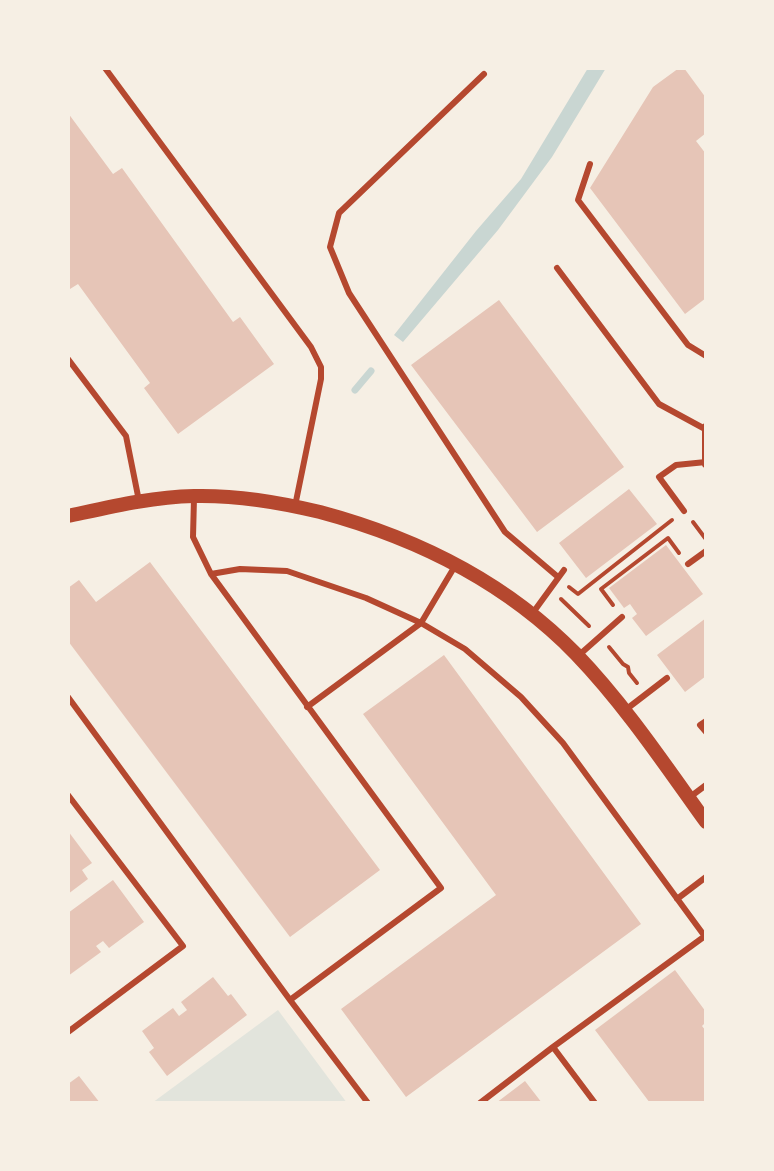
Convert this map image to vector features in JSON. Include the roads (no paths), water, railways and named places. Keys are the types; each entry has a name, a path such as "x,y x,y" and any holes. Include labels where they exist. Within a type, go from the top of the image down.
{"street":[{"path":"706,428 706,463"},
{"path":"68,516 139,501 194,496 239,497 295,506 411,541 488,582 532,614 578,656 624,711 706,822"}],"lane":[{"path":"105,68 311,347 321,367 295,506"},
{"path":"484,74 339,213 330,247 349,293 505,532 558,577"},
{"path":"590,164 578,200 688,345 706,356"},
{"path":"557,268 659,404 706,428"},
{"path":"68,359 126,436 139,501"},
{"path":"684,511 659,477 676,465 706,463"},
{"path":"194,496 193,537 211,574 441,888 290,1000"},
{"path":"688,564 706,551"},
{"path":"307,707 421,623 456,563"},
{"path":"211,574 240,569 287,571 366,598 421,623 465,649 521,697 563,743 705,937 480,1103"},
{"path":"532,614 564,570"},
{"path":"578,656 622,617"},
{"path":"624,711 667,678"},
{"path":"68,697 368,1103"},
{"path":"706,721 700,725 706,732"},
{"path":"688,798 706,785"},
{"path":"68,795 183,946 68,1032"},
{"path":"677,899 706,877"},
{"path":"553,1047 595,1103"}],"waterway":[{"path":"355,390 371,371"}]}
